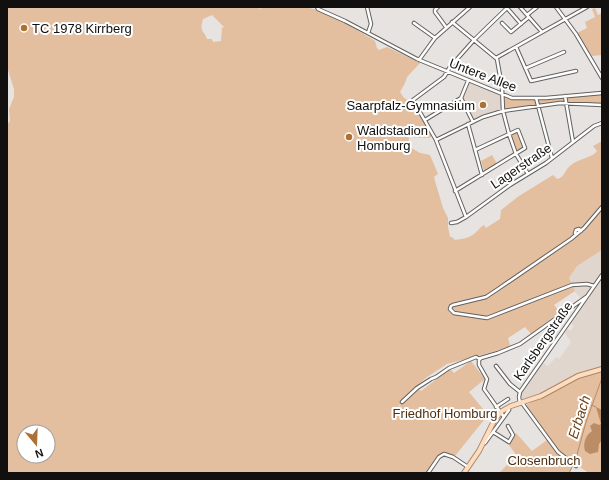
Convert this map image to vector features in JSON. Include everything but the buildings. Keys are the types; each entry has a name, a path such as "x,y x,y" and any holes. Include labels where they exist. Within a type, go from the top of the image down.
{"main road":[{"path":"464,473 488,437 495,419 500,412 506,408 541,396 578,376 602,369"}],"street":[{"name":"Untere Allee","path":"317,7 318,9 336,16 419,60 468,81 516,99 602,93"},
{"path":"367,7 371,24 368,33"},
{"path":"438,7 435,10 438,17 446,27"},
{"path":"419,60 435,38 470,7"},
{"path":"520,7 542,32"},
{"path":"502,23 511,32 537,7"},
{"path":"556,7 597,68 602,78"},
{"path":"496,58 587,7"},
{"path":"466,217 436,140 413,100 444,77 450,67 474,40 507,8 521,24"},
{"path":"414,22 435,38"},
{"path":"452,22 496,58 503,95 503,111 509,134 516,154 528,174"},
{"path":"516,46 530,80 533,82 576,71"},
{"path":"526,68 564,52"},
{"path":"597,68 602,68"},
{"path":"425,120 461,98 468,81"},
{"path":"565,96 573,142"},
{"path":"461,98 473,122"},
{"path":"536,98 552,158"},
{"path":"436,140 486,116 503,111 566,103 602,105"},
{"name":"Lagerstraße","path":"451,223 457,222 466,217 510,185 552,158 594,126 602,123"},
{"path":"468,124 482,175"},
{"path":"455,191 525,148 518,130 475,150"},
{"path":"594,286 587,284 572,285 487,318 454,313 450,309 453,305 490,294 576,235 576,230 579,229 581,231 602,207"},
{"name":"Karlsbergstraße","path":"521,403 519,397 520,392 602,275"},
{"path":"402,402 417,388 452,366 476,357 480,359 520,344 586,297"},
{"path":"480,359 479,365 487,379 484,389 504,417"},
{"path":"496,366 510,384 520,392"},
{"path":"496,407 508,399"},
{"path":"521,403 558,452 576,466"},
{"path":"485,443 509,410"},
{"path":"493,432 509,442 513,435 508,426"},
{"path":"428,473 439,457 444,454 453,457 468,467"}],"shaded area":[{"name":"Saarpfalz-Gymnasium","path":"469,83 501,95 501,111 490,113 473,120 462,98"},
{"path":"602,250 602,368 579,374 533,397 522,399 521,393 543,363 548,366 556,357 559,359 571,342 565,333 568,329 570,331 574,326 571,323 585,303 575,292 569,278 577,266"},
{"path":"596,407 602,410 602,440 599,444 598,452 590,454 585,451 584,445 586,437 592,431 590,426 594,423 599,425 601,424"}],"green space":[{"name":"Friedhof Homburg","path":"295,6 314,9 341,21 375,41 379,50 387,47 420,63 407,77 400,92 404,98 413,103 432,136 429,138 409,137 408,146 420,153 430,155 438,174 434,177 443,208 448,218 450,237 455,240 465,238 474,234 484,225 486,228 500,219 501,210 519,196 553,175 557,179 561,178 571,165 595,153 597,151 593,146 602,141 602,250 577,266 569,278 575,291 554,305 560,312 531,334 525,327 508,338 510,345 507,348 447,364 427,377 410,392 396,409 417,388 421,391 450,369 454,373 471,361 485,379 469,392 488,415 455,456 448,453 440,455 427,473 7,473 7,125 10,121 9,109 14,97 14,89 7,67 7,7 258,7 259,9 264,7","holes":["212,15 224,27 222,28 221,41 213,42 212,39 207,39 202,29 203,19"]},
{"path":"595,8 598,15 602,13 602,55 592,56 577,33 587,28 585,22 595,17 592,9"},
{"path":"602,95 602,104 561,102 505,109 504,98 506,97 515,100"},
{"path":"517,132 523,148 517,152 511,135"},
{"path":"492,155 497,164 484,171 481,161"},
{"path":"602,371 602,473 589,473 561,455 526,405 578,378"},
{"name":"Closenbruch","path":"516,433 532,451 547,440 559,454 573,465 570,473 499,473 512,460 516,466 521,461 508,444"}],"waterway":[{"name":"Erbach","path":"575,462 586,422 602,378"},
{"name":"Erbach","path":"591,405 596,407"},
{"name":"Erbach","path":"569,473 573,465"}],"place":[{"name":"TC 1978 Kirrberg","path":"24,28"},
{"name":"Saarpfalz-Gymnasium","path":"483,105"},
{"name":"Waldstadion Homburg","path":"349,137"}]}
